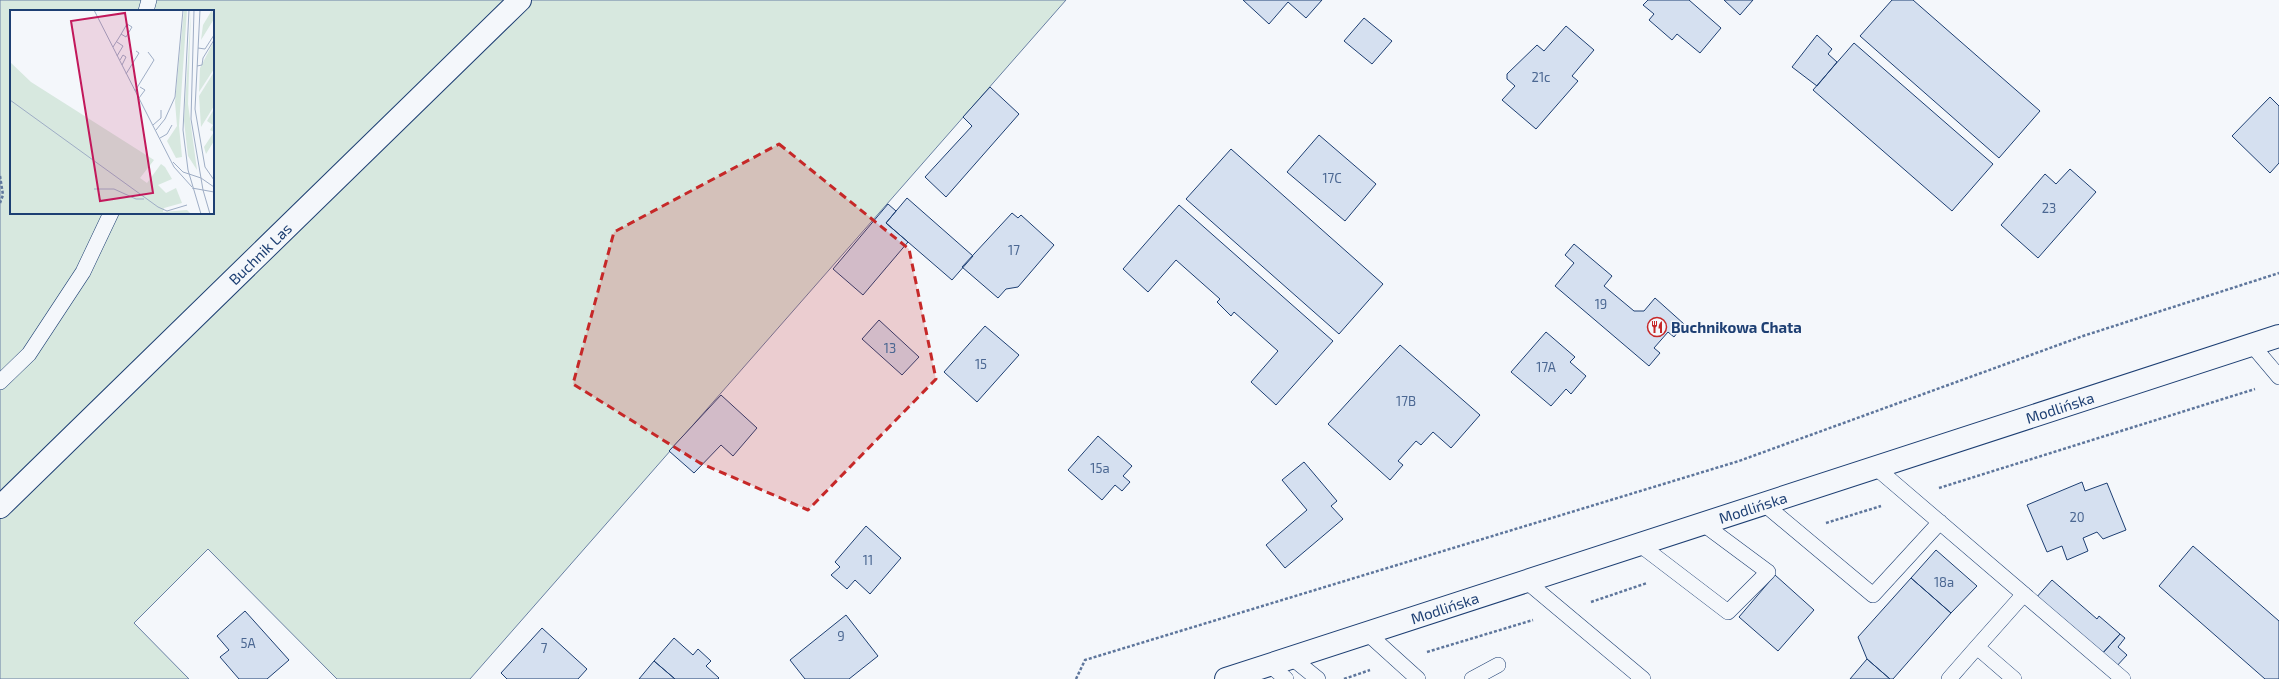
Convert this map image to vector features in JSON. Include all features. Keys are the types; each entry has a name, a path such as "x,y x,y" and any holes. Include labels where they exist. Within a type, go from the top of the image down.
{"main road":[{"name":"Buchnik Las","path":"0,508 520,0"},
{"name":"Modlińska","path":"1226,679 1278,672 1292,658 1366,632 1526,581 1874,466 2279,336"}],"lane":[{"path":"146,10 149,0"},
{"path":"0,382 29,354 83,272 111,214"},
{"path":"2252,345 2279,377"},
{"path":"1874,466 2123,679"},
{"path":"1763,503 1873,595 1940,522"},
{"path":"1639,544 1728,612 1768,572 1702,523"},
{"path":"1526,581 1643,679"},
{"path":"1949,679 2024,594"},
{"path":"1366,632 1418,679"},
{"path":"1977,647 2014,679"},
{"path":"1292,658 1318,679"},
{"path":"1472,679 1498,664"}],"path":[{"path":"0,176 3,195 0,203"},
{"path":"1076,679 1085,660 1739,461 2083,336 2279,273"}],"highlighted area":[{"path":"779,144 909,249 936,379 808,510 700,463 573,384 614,232"}],"shaded area":[{"path":"0,0 1066,0 470,679 337,679 208,549 134,623 189,679 0,679"}],"building":[{"path":"1243,0 1322,0 1306,18 1288,2 1269,24"},
{"path":"1648,0 1689,0 1721,28 1700,53 1677,34 1672,40 1649,20 1654,14 1643,5"},
{"path":"1724,0 1753,0 1740,15"},
{"path":"1892,0 1913,0 2040,111 1999,158 1860,36"},
{"path":"1364,18 1392,41 1372,64 1344,41"},
{"path":"1566,26 1594,50 1572,76 1578,81 1536,129 1502,100 1515,86 1507,79 1507,74 1537,45 1544,51"},
{"path":"1817,35 1832,49 1828,54 1837,62 1817,86 1792,67"},
{"path":"1854,43 1993,164 1952,211 1813,90"},
{"path":"990,87 1019,114 946,197 925,177 972,126 963,117"},
{"path":"2270,97 2279,106 2279,163 2270,173 2232,136"},
{"path":"1319,135 1376,184 1345,221 1287,172"},
{"path":"1231,149 1383,284 1339,334 1186,199"},
{"path":"2070,169 2096,192 2038,258 2001,225 2045,174 2056,184"},
{"path":"907,198 973,256 952,280 886,223"},
{"path":"888,204 896,211 886,223 908,242 863,295 833,269"},
{"path":"1179,205 1333,341 1276,405 1251,382 1278,351 1234,312 1231,316 1217,302 1220,299 1176,260 1148,292 1123,269"},
{"path":"1012,213 1018,218 1021,215 1054,245 1018,287 1006,289 998,298 962,267"},
{"path":"1574,244 1612,276 1604,286 1634,311 1644,311 1655,298 1684,324 1674,337 1668,332 1654,348 1660,353 1649,366 1555,286 1574,263 1565,255"},
{"path":"879,320 919,357 902,375 862,339"},
{"path":"985,326 1019,355 977,402 944,372"},
{"path":"1546,332 1575,357 1570,362 1586,376 1571,394 1566,389 1551,406 1511,372"},
{"path":"1400,345 1480,415 1451,448 1433,432 1421,445 1416,441 1398,461 1403,465 1390,480 1328,424"},
{"path":"721,395 757,428 733,456 721,445 694,473 669,451"},
{"path":"1098,436 1132,466 1123,476 1130,482 1122,491 1115,485 1102,500 1068,470"},
{"path":"1304,462 1337,501 1331,506 1343,519 1285,568 1266,545 1307,510 1282,480"},
{"path":"2082,482 2085,491 2107,483 2126,530 2103,539 2097,532 2083,538 2088,551 2067,560 2062,546 2047,552 2027,505"},
{"path":"866,526 901,558 870,594 855,580 847,589 831,575 840,567 835,562"},
{"path":"2193,546 2279,621 2279,679 2265,679 2159,586"},
{"path":"1936,550 1977,586 1951,613 1911,578"},
{"path":"1775,575 1814,610 1778,651 1739,617"},
{"path":"1911,578 1951,613 1893,679 1890,679 1867,659 1858,637"},
{"path":"2052,580 2097,619 2099,616 2120,634 2101,655 2035,599"},
{"path":"245,611 289,660 267,679 239,679 220,657 229,650 217,636"},
{"path":"846,615 878,656 849,679 805,679 790,660"},
{"path":"542,628 587,669 578,679 507,679 501,673"},
{"path":"2120,634 2125,638 2118,647 2127,655 2115,668 2101,655"},
{"path":"674,638 693,655 698,649 711,661 706,666 719,678 675,679 654,661"},
{"path":"1867,659 1890,679 1850,679"},
{"path":"654,661 675,679 639,679"}],"place":[{"name":"Buchnikowa Chata","path":"1657,327"}]}
